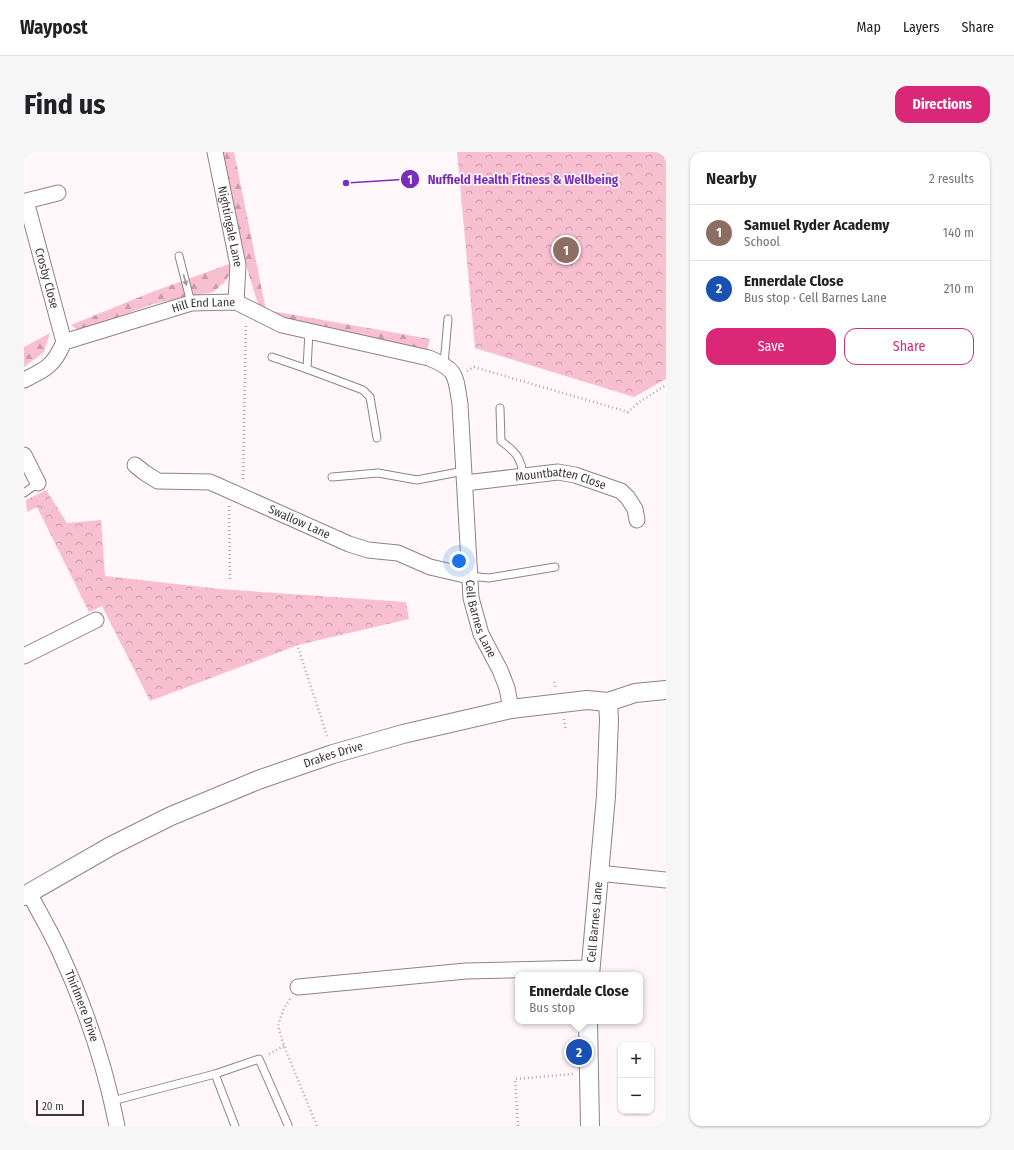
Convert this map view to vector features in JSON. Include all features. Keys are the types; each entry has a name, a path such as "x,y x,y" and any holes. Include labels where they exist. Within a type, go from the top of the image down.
{"street":[{"name":"Nightingale Lane","path":"215,152 238,265 241,305"},
{"name":"Crosby Close","path":"58,193 26,201 64,342"},
{"name":"Hill End Lane","path":"64,342 191,303 241,305 282,325 429,358 444,364"},
{"path":"24,380 44,371 58,356 64,342"},
{"path":"444,364 452,371 455,380"},
{"name":"Cell Barnes Lane","path":"455,380 460,404 462,428 471,598 481,634 500,670 511,709"},
{"path":"24,455 38,484"},
{"name":"Swallow Lane","path":"135,464 145,474 158,481 210,482 349,544 368,550 398,553 430,567 469,576"},
{"name":"Mountbatten Close","path":"464,477 524,476 558,472 575,475 621,491 628,498 635,509 637,520"},
{"path":"24,656 96,620"},
{"name":"Drakes Drive","path":"26,894 111,846 171,816 258,780 332,754 403,734 511,709 587,700 608,702 635,693 666,690"},
{"name":"Cell Barnes Lane","path":"590,972 606,796 609,720 608,702"},
{"path":"598,874 666,880"},
{"name":"Thirlmere Drive","path":"26,894 59,950 85,1013 99,1054 112,1101 117,1126"},
{"path":"298,987 466,971 590,972"},
{"path":"588,1024 590,1126"}],"lane":[{"path":"179,256 191,303"},
{"path":"444,364 448,319"},
{"path":"307,369 309,330"},
{"path":"272,357 363,390 370,397 377,438"},
{"path":"500,408 501,441 515,452 521,462 524,476"},
{"path":"332,477 378,473 416,480 464,477"},
{"path":"24,493 38,484"},
{"path":"469,576 489,578 555,567"},
{"path":"112,1101 215,1074 259,1059 288,1125"},
{"path":"215,1074 235,1126"}],"path":[{"path":"230,580 236,493 241,305"},
{"path":"455,380 474,367 628,412 638,403 666,385"},
{"path":"297,644 332,754"},
{"path":"298,987 283,1010 278,1026 284,1046 317,1126"},
{"path":"259,1059 284,1046"},
{"path":"518,1126 515,1079 588,1072"}],"green space":[{"path":"221,152 234,152 266,310 430,339 427,350 275,319 260,311 247,268"},
{"path":"457,152 666,152 666,379 634,397 475,348"},
{"path":"232,263 230,274 224,283 213,292 153,304 79,331 71,325 152,292"},
{"path":"50,333 44,352 24,367 24,347"},
{"path":"46,490 67,523 101,520 105,576 220,589 406,602 409,619 298,645 150,701 102,606 89,612 37,507 27,512 26,500"}],"place":[{"name":"Nuffield Health Fitness & Wellbeing","path":"346,183"},
{"name":"Samuel Ryder Academy","path":"566,250"},
{"name":"Ennerdale Close","path":"579,1052"}]}
